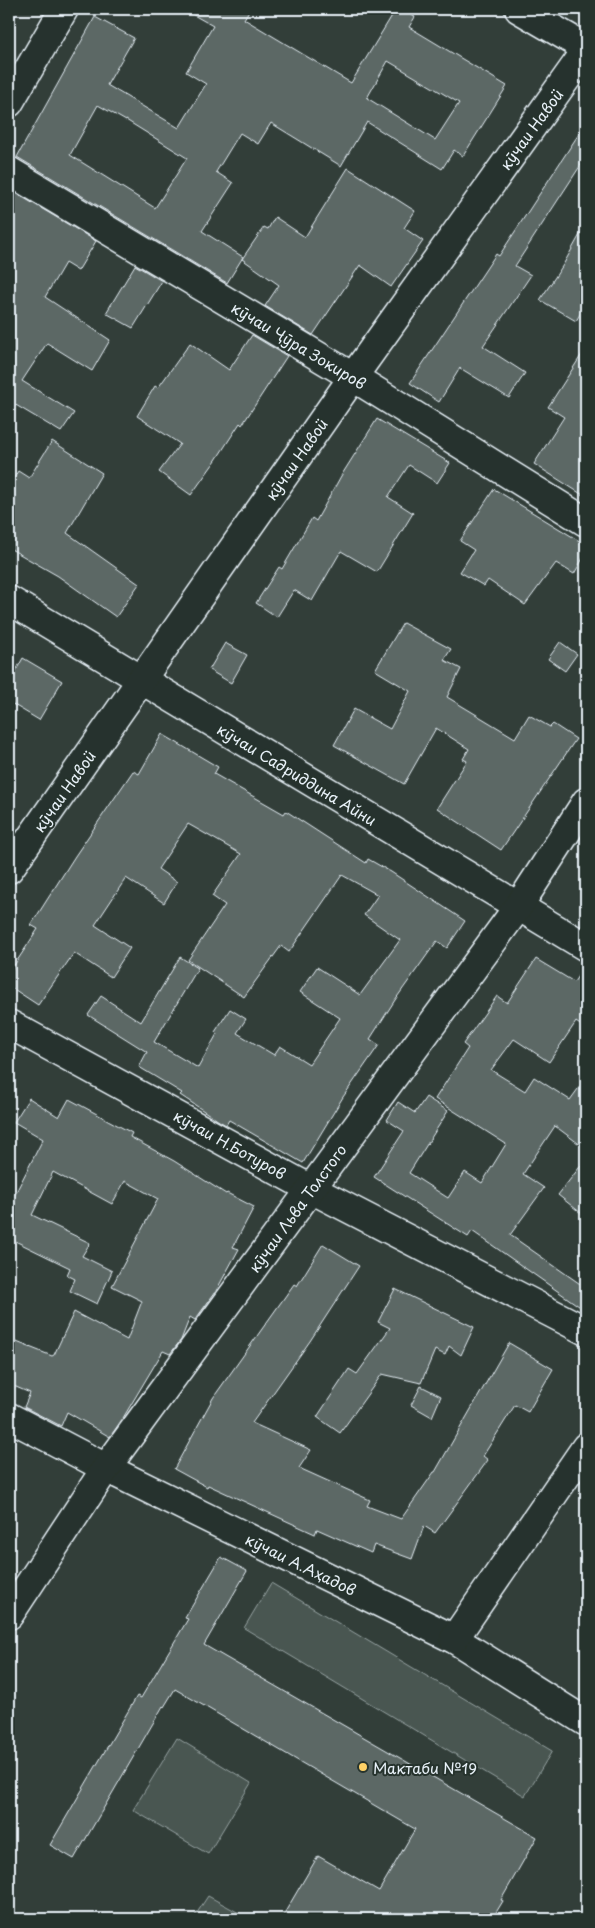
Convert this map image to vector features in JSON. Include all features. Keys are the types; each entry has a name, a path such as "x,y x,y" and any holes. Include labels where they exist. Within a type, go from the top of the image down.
{"street":[{"path":"9,103 64,9"},
{"path":"519,9 586,50"},
{"name":"кӯчаи Навоӣ","path":"9,870 353,377 586,50"},
{"name":"кӯчаи Ҷӯра Зокиров","path":"9,171 353,377 586,522"},
{"name":"кӯчаи Садриддина Айни","path":"9,600 586,947"},
{"name":"кӯчаи Льва Толстого","path":"9,1615 106,1468 518,907 586,802"},
{"name":"кӯчаи Н.Ботуров","path":"9,1024 311,1189 586,1331"},
{"name":"кӯчаи А.Аҳадов","path":"9,1417 106,1468 454,1639 586,1722"},
{"path":"454,1639 586,1447"}],"shaded area":[{"path":"271,1583 552,1751 525,1796 244,1628"},
{"path":"177,1738 251,1783 208,1854 133,1810"},
{"path":"208,1896 250,1919 193,1919"}],"building":[{"path":"183,9 250,9 244,19 351,83 396,9 400,9 415,17 409,27 507,86 463,156 454,150 442,169 367,122 341,166 271,123 258,144 240,133 216,172 233,183 202,231 243,257 227,283 17,157 95,17 134,38 107,85 179,128 206,84 186,72 213,26","holes":["388,61 459,103 435,140 367,98","98,105 187,158 155,208 70,155"]},
{"path":"586,123 586,157 515,266 531,275 483,346 525,373 509,398 460,368 439,402 410,383 496,254 499,256"},
{"path":"348,168 415,211 404,228 423,241 391,287 360,265 313,335 265,306 279,285 242,259 264,227 268,229 275,217 305,237"},
{"path":"9,189 96,241 78,271 65,263 45,297 110,340 92,371 47,343 22,381 74,413 61,432 9,401"},
{"path":"586,224 586,304 576,321 540,300 563,265"},
{"path":"135,265 162,281 133,328 106,313"},
{"path":"252,335 287,356 242,425 240,423 191,495 159,472 180,444 137,416 155,386 158,388 190,343 229,370"},
{"path":"586,348 586,497 534,464 564,417 548,407"},
{"path":"377,419 450,463 437,483 409,465 388,497 413,513 377,572 341,551 312,601 294,590 277,617 256,603 279,567 282,569 312,518 316,521 341,476"},
{"path":"52,441 102,473 67,533 139,584 116,617 58,576 9,548 9,486 18,471 29,478"},
{"path":"494,489 586,545 586,553 574,574 556,563 525,605 488,580 484,586 460,572 474,550 460,541"},
{"path":"403,623 451,649 444,660 461,669 447,697 515,738 529,715 550,727 553,724 576,739 501,850 437,808 467,761 463,759 469,749 436,728 404,784 334,745 354,709 390,729 410,691 375,670"},
{"path":"560,642 577,654 565,671 548,659"},
{"path":"225,643 247,655 231,683 209,670"},
{"path":"23,658 62,681 39,720 9,702 9,683"},
{"path":"162,734 218,767 214,774 284,814 286,811 366,863 368,859 391,872 465,921 447,948 437,941 395,1000 370,1039 379,1045 343,1097 303,1163 229,1120 226,1125 219,1121 180,1095 182,1093 139,1067 147,1052 88,1015 101,996 141,1022 180,957 198,968 154,1042 198,1068 217,1034 215,1032 230,1009 246,1019 237,1033 274,1055 280,1046 309,1064 340,1018 300,992 317,967 360,995 400,940 364,915 378,895 342,875 289,952 281,946 244,997 188,960 225,905 212,896 241,854 188,824 158,869 177,882 164,903 126,878 95,925 130,948 111,977 74,953 38,1005 9,986 9,973 38,929 31,925 133,771 139,774"},
{"path":"536,959 574,982 586,964 586,1029 576,1022 549,1062 514,1039 491,1070 525,1091 534,1077 570,1100 586,1078 586,1149 555,1126 523,1174 544,1188 510,1235 586,1288 586,1311 472,1231 468,1237 374,1177 404,1131 387,1120 398,1102 415,1113 426,1097 448,1111 409,1173 448,1198 465,1172 482,1183 506,1144 435,1099 468,1048 463,1044 497,996 507,1003"},
{"path":"29,1098 59,1117 69,1099 132,1133 130,1137 174,1161 226,1194 254,1207 233,1247 239,1249 216,1291 195,1320 190,1317 181,1340 170,1354 163,1351 110,1437 67,1412 61,1426 24,1407 30,1393 9,1384 9,1339 52,1356 74,1312 127,1340 142,1301 112,1286 158,1199 125,1181 112,1204 53,1172 32,1215 90,1243 82,1256 112,1271 97,1304 70,1291 75,1279 67,1275 70,1268 9,1238 9,1206 43,1139 14,1122"},
{"path":"586,1159 586,1217 558,1195"},
{"path":"323,1244 359,1266 310,1341 252,1423 311,1450 299,1468 370,1500 367,1506 401,1519 435,1472 509,1343 553,1369 528,1412 515,1405 483,1456 488,1460 435,1533 424,1526 412,1559 374,1545 371,1553 317,1529 315,1534 208,1485 207,1487 174,1469 213,1398 294,1284 297,1286"},
{"path":"395,1289 474,1327 461,1355 449,1346 445,1355 435,1350 421,1383 382,1374 340,1433 317,1417 349,1369 357,1374 390,1328 378,1322"},
{"path":"421,1386 441,1396 432,1417 411,1405"},
{"name":"Мактаби №19","path":"221,1557 247,1571 204,1645 537,1837 492,1919 281,1919 318,1856 379,1891 415,1829 175,1689 163,1706 74,1859 50,1845 137,1696 141,1698 188,1619 185,1618"}],"place":[{"name":"Мактаби №19","path":"363,1767"}]}
